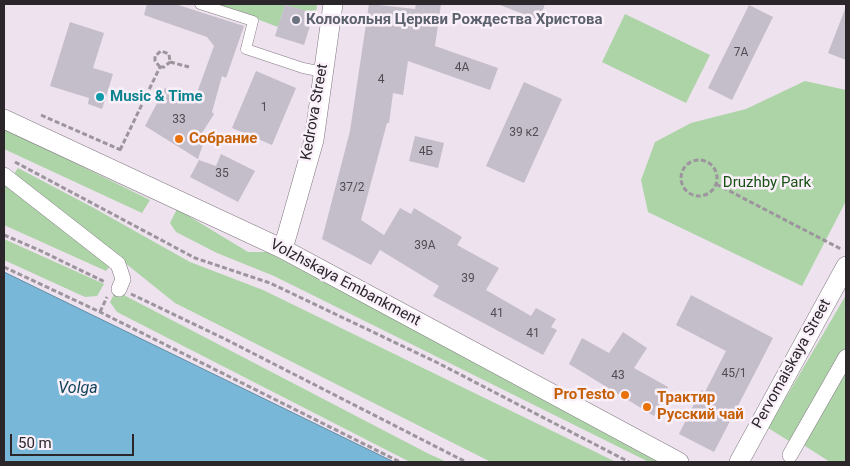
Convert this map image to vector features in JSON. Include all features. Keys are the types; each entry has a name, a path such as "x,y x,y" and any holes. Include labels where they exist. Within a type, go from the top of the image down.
{"street":[{"name":"Kedrova Street","path":"283,249 314,140 333,4"},
{"name":"Volzhskaya Embankment","path":"4,118 283,249 680,462"},
{"path":"4,175 118,264 123,279 113,292"},
{"name":"Pervomaiskaya Street","path":"739,462 846,266"},
{"path":"790,455 846,357"}],"lane":[{"path":"200,4 253,21 246,49 303,68 323,72"}],"path":[{"path":"160,67 155,61 155,56 161,52 169,54 170,62"},
{"path":"160,67 164,67 170,62"},
{"path":"170,62 189,67"},
{"path":"112,169 160,67"},
{"path":"40,114 121,150"},
{"path":"12,161 195,258 279,288 438,363 629,462"},
{"path":"694,161 706,162 716,172 716,184 711,192 704,196 696,196 689,194 683,188 681,174 689,163 694,161"},
{"path":"716,184 846,252"},
{"path":"4,235 39,250 113,292 224,338 466,462"},
{"path":"4,268 100,312 400,462"},
{"path":"100,312 113,292"}],"green space":[{"path":"217,4 317,4 316,14 285,5 278,27"},
{"path":"625,14 710,55 686,103 602,62"},
{"name":"Druzhby Park","path":"805,81 846,90 846,201 802,286 648,212 641,180 655,142 691,123 746,109"},
{"path":"4,128 150,200 142,213 4,149"},
{"path":"18,168 190,262 263,290 616,462 491,462 175,303 14,174"},
{"path":"4,183 111,265 106,271 4,225"},
{"path":"177,209 248,252 267,252 667,462 649,462 274,276 217,253 176,232 170,223"},
{"path":"4,239 104,284 97,296 85,297 4,260"},
{"path":"116,291 447,462 410,462 117,312 110,302"},
{"path":"846,295 846,462 830,462 805,446 789,441 768,428"}],"water":[{"name":"Volga","path":"4,272 394,462 4,462"}],"building":[{"path":"147,4 175,4 244,26 226,78 222,76 212,112 214,114 197,141 203,144 198,159 145,126 165,88 194,101 214,46 207,37 144,15"},
{"path":"369,4 415,9 416,4 441,4 435,46 498,68 490,90 408,61 403,95 393,93 389,123 387,123 361,220 384,235 400,208 411,214 414,208 462,237 457,245 499,268 486,290 531,316 536,308 556,319 551,327 557,330 543,355 433,296 439,286 380,250 371,265 322,239 350,131"},
{"path":"500,4 545,4 539,20"},
{"name":"Колокольня Церкви Рождества Христова","path":"285,5 314,13 304,45 275,36"},
{"path":"749,5 773,17 732,100 708,88"},
{"path":"846,9 846,60 828,53"},
{"path":"70,22 104,33 93,68 113,74 102,109 88,104 89,98 50,86"},
{"path":"256,71 296,88 272,145 232,128"},
{"path":"524,82 562,99 524,183 486,166"},
{"path":"415,136 444,143 438,168 409,161"},
{"path":"221,154 255,171 238,202 190,177 199,160 216,166"},
{"path":"691,295 773,338 714,452 679,434 701,390 705,392 726,351 676,325"},
{"path":"623,332 647,348 634,368 668,387 654,416 569,364 582,338 609,353"}],"place":[{"name":"Колокольня Церкви Рождества Христова","path":"296,20"},
{"name":"Music & Time","path":"100,97"},
{"name":"Собрание","path":"179,139"},
{"name":"ProTesto","path":"625,395"},
{"name":"Трактир Русский чай","path":"647,407"}]}
